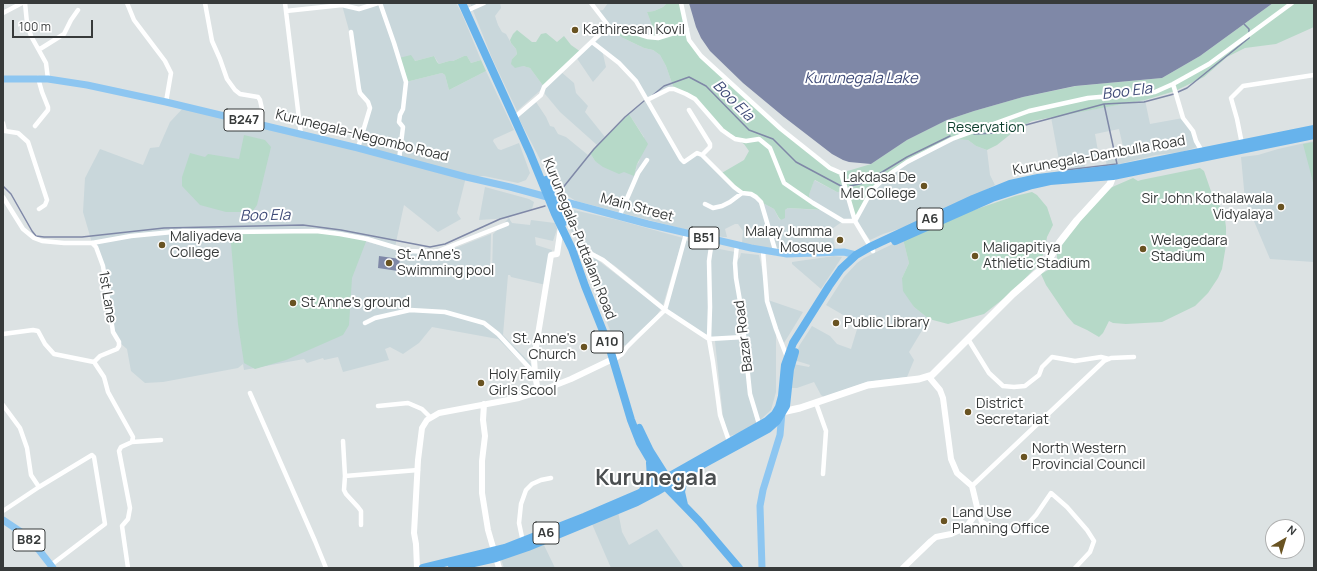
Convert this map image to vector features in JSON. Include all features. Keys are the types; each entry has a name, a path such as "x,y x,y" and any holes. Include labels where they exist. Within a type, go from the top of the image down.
{"highway":[{"name":"Kurunegala-Puttalam Road","path":"466,6 551,198 566,226 590,284 651,459 667,482"},
{"name":"Kurunegala-Dambulla Road","path":"1243,147 1314,129"},
{"name":"Kurunegala-Dambulla Road","path":"761,429 779,407 782,396 783,371 793,343 833,280 845,265 856,255 1013,190 1050,181 1113,173 1243,147 1314,135"},
{"name":"Kurunegala-Puttalam Road","path":"551,198 561,227 575,249"},
{"name":"Kurunegala-Dambulla Road","path":"667,482 686,470 773,424 787,402 791,364 798,345 827,298 846,271 853,263 872,249"},
{"path":"651,459 668,469 686,470 681,492 684,505"},
{"path":"651,459 651,478 642,496 664,495 673,498 684,505"},
{"name":"A6","path":"452,568 547,539 642,496 667,482"},
{"name":"A10","path":"667,482 684,505 699,521 735,566"},
{"name":"A6","path":"423,568 496,555 524,542 642,496"}],"main road":[{"name":"Kurunegala-Negombo Road","path":"3,79 48,79 87,85 166,102 263,124 551,198"},
{"path":"762,568 760,506 763,490 780,435 782,412 868,385 929,377 936,373 1013,294 1045,266 1070,229 1107,188 1113,173"},
{"name":"Main Street","path":"551,198 686,234 763,251 800,254 844,252 856,255"},
{"name":"B82","path":"3,520 24,534 52,566"}],"street":[{"path":"3,13 24,3 27,23 31,36 46,63 48,79"},
{"path":"127,3 134,20 165,61 171,72 166,102"},
{"path":"205,3 212,41 227,79 240,94 258,97 261,105 263,124"},
{"path":"285,3 301,135"},
{"path":"286,11 325,5 342,5 359,9 379,3 394,43 406,82 403,109 399,122 403,127 399,160"},
{"path":"466,6 484,3"},
{"path":"591,3 611,29"},
{"path":"681,3 688,29 689,40 701,56 781,129 830,168 841,173 856,221 872,249"},
{"path":"856,221 872,190 888,175 907,162 952,139 1029,111 1088,98 1155,92 1209,64 1249,33 1292,3"},
{"path":"40,50 64,34 78,10"},
{"path":"515,116 541,95 544,87 600,34 611,29 622,28 648,37 658,38 688,29"},
{"path":"351,32 360,94 368,102 370,108 358,148"},
{"path":"592,42 619,63 636,81 684,162 697,153 702,155 720,174 742,193 751,194 761,202 776,252"},
{"path":"1243,147 1231,98 1243,86 1314,75"},
{"path":"35,126 48,110 38,78"},
{"path":"1173,84 1182,118 1193,131 1196,141 1204,155"},
{"path":"647,100 669,89 674,89 695,99 708,115 735,139 746,141 759,139 770,148 784,183 843,221 856,221"},
{"path":"689,110 710,144 710,147 702,155"},
{"path":"3,122 5,131 18,133 28,142 47,200 45,205 39,208"},
{"path":"619,217 638,174 646,160"},
{"path":"705,204 713,208 722,206 742,193"},
{"path":"3,197 22,229 34,238 42,241 64,244 92,243 131,236 183,231 316,231 367,239 408,251 436,252 507,224"},
{"path":"538,392 534,359 551,255 557,254 561,227"},
{"path":"417,568 414,533 418,460 422,428 430,417 449,411 519,398 538,392 571,379 622,354 627,347 665,310 686,234"},
{"path":"712,240 709,261 709,339 714,362 720,415 731,446"},
{"name":"1st Lane","path":"92,243 96,247 103,266 113,332 119,342 117,349 100,356 94,362"},
{"name":"Bazar Road","path":"737,245 735,263 736,278 750,394 761,429"},
{"path":"575,249 589,252 603,260 665,310 709,339 744,337"},
{"path":"763,251 768,300 776,329 787,357"},
{"path":"365,323 375,318 410,310 445,312 484,323 498,334 535,374"},
{"path":"3,334 32,330 38,331 45,344 54,354 94,362 104,377 108,392 133,437 132,442"},
{"path":"968,339 989,373 1003,386 1025,386 1039,375 1042,367 1052,357 1075,360 1101,357 1109,359 1134,357"},
{"path":"972,486 1104,361 1109,359"},
{"path":"929,377 937,386 943,398 951,459 958,473 972,486 981,521 994,529 1008,533 1016,533 1025,527 1036,515 1051,493 1068,507 1094,541 1090,552 1075,568"},
{"path":"250,393 326,568"},
{"path":"816,402 826,431 823,474"},
{"path":"378,406 408,403 422,409 430,417"},
{"path":"484,404 483,420 485,436 482,461 482,493 488,530 499,568"},
{"path":"3,405 20,428 27,448 32,475 39,486"},
{"path":"128,568 122,526 128,519 130,508 119,451 121,447 132,442 161,440"},
{"path":"343,441 346,494 361,511 361,525"},
{"path":"3,511 39,486 92,455 94,457 105,524 52,566"},
{"path":"345,476 418,470"},
{"path":"524,542 519,524 520,504 526,490 532,484 551,478"},
{"path":"903,568 931,540 936,537 951,534 967,526 978,511"}],"shaded area":[{"path":"378,3 456,3 481,60 471,63 467,56 464,56 453,61 439,64 434,56 415,61 413,60 406,82 442,73 445,75 449,90 486,71 514,130 494,139 493,141 498,149 501,150 519,143 530,173 526,180 518,183 484,176 466,177 457,213 461,219 438,232 404,205 395,247 361,240 400,251 440,254 491,234 490,274 492,275 493,234 509,218 479,220 485,187 529,199 534,202 532,209 509,217 512,223 530,225 531,220 555,223 557,229 553,241 535,237 536,245 552,250 546,285 508,275 503,335 535,368 534,375 498,339 432,327 419,343 403,354 390,347 385,349 389,360 343,372 338,357 324,360 323,358 307,363 304,359 244,370 243,364 238,368 163,382 145,383 131,371 127,349 119,342 113,332 103,266 92,243 83,212 85,178 100,149 143,165 150,148 159,147 170,122 185,106 358,148 370,108 360,93 356,56 342,5 354,8"},
{"path":"470,3 500,3 501,8 495,16 502,32 506,34 516,49 517,54 512,59 523,66 530,68 544,87 517,111 492,58"},
{"path":"608,3 667,3 663,7 647,12 653,28 653,38 623,38 644,48 653,50 660,55 666,66 674,89 647,100 636,81 602,50 606,67 593,82 576,57 600,34 611,29 597,11 603,10"},
{"path":"560,71 574,83 576,93 588,106 585,112 605,137 597,145 560,112 545,94 544,87"},
{"path":"647,100 684,162 697,153 720,174 774,209 781,220 785,210 788,208 818,210 810,199 809,195 814,180 837,192 847,190 872,190 888,175 952,139 968,140 976,146 987,150 990,175 995,185 968,199 905,227 870,240 856,221 843,221 832,229 835,249 763,248 742,243 743,231 738,224 725,229 727,237 723,237 687,230 576,201 555,188 518,117 536,102 550,126 554,127 558,134 566,137 588,155 590,153 595,161 624,172 636,170 644,137 629,114"},
{"path":"1145,100 1150,124 1183,118 1193,131 1197,147 1182,152 1156,155 1107,167 1105,155 1124,151 1119,129 1095,134 1099,157 1084,159 1086,170 1070,172 1061,171 1051,117"},
{"name":"Sir John Kothalawala Vidyalaya","path":"1314,141 1314,262 1270,259 1245,200 1241,157 1258,155"},
{"path":"569,209 618,220 683,238 663,305 615,266 587,248 576,238 566,222"},
{"path":"903,239 909,263 902,278 914,307 929,319 909,352 914,360 907,377 867,382 824,397 821,395 814,382 797,388 792,388 793,364 809,367 810,365 794,360 799,346 812,326 830,336 837,344 851,349 858,326 857,323 826,305 844,277 864,258"},
{"path":"685,240 709,247 709,260 714,248 735,252 735,263 740,257 741,253 759,255 768,300 803,312 784,343 776,330 776,392 771,410 759,421 751,399 756,423 739,433 730,436 723,417 715,341 709,339 667,309"},
{"path":"834,256 842,257 821,289 792,264 792,262"},
{"path":"588,257 595,258 661,309 651,323 627,347 624,345 618,347 614,340 583,261"},
{"path":"618,511 622,532 629,545 657,529 684,568 611,568 592,524"},
{"path":"543,543 555,568 504,568 501,559"}],"green space":[{"name":"Reservation","path":"667,3 681,3 689,40 701,56 781,129 841,173 871,164 907,140 947,120 974,111 1023,97 1076,86 1162,78 1200,56 1273,3 1314,3 1314,27 1276,44 1245,48 1227,57 1204,77 1175,91 1145,100 1032,121 1017,129 997,145 987,150 976,146 968,140 952,139 907,162 872,190 855,221 847,191 837,192 815,180 809,195 810,199 824,210 788,208 785,210 785,218 781,220 774,209 761,202 756,197 742,193 720,174 744,160 749,151 744,144 729,135 695,99 674,89 666,66 660,55 653,50 644,48 623,38 617,33 617,30 653,37 653,28 647,12 663,7"},
{"path":"517,30 532,42 536,42 541,34 546,33 557,42 564,36 571,45 581,52 544,87 530,68 523,66 515,68 511,64 512,59 517,54 516,49 510,40"},
{"path":"411,55 415,61 434,56 439,64 467,56 471,63 481,60 486,71 449,90 445,75 442,73 406,82 399,58"},
{"path":"629,114 648,144 637,164 634,176 624,172 619,174 603,167 595,161 590,153"},
{"path":"244,135 265,140 271,147 257,205 252,212 226,212 200,205 182,186 182,177 190,153 205,157 208,154 239,159"},
{"path":"1314,142 1314,186 1303,144"},
{"name":"Welagedara Stadium","path":"1200,168 1204,171 1213,197 1224,213 1226,227 1226,245 1222,269 1208,293 1195,306 1162,322 1126,324 1113,323 1109,321 1103,333 1099,337 1074,324 1046,285 1041,274 1057,265 1057,253 1070,232 1110,188 1133,178 1138,181"},
{"name":"Maligapitiya Athletic Stadium","path":"1032,192 1037,195 1047,207 1053,225 1047,237 1040,263 1012,292 984,314 948,324 929,319 914,307 903,291 902,278 909,263 903,239 962,214 1015,196"},
{"name":"St Anne's ground","path":"316,231 367,239 352,278 349,325 343,335 286,360 255,369 244,363 238,324 230,232"}],"water":[{"name":"Kurunegala Lake","path":"689,3 1273,3 1200,56 1162,78 1075,86 1023,97 974,111 947,120 907,140 871,164 849,162 832,154 743,83 710,51 701,38"},
{"name":"St. Anne's Swimming pool","path":"379,256 400,259 398,271 378,268"}],"waterway":[{"name":"Boo Ela","path":"1244,24 1249,29 1249,32"},
{"name":"Boo Ela","path":"1178,92 1187,88 1249,38 1249,36"},
{"name":"Boo Ela","path":"653,95 664,86 689,77 706,86 749,130 773,139 796,162 841,186"},
{"name":"Boo Ela","path":"974,134 996,133 1104,104 1144,102 1174,94"},
{"name":"Boo Ela","path":"561,190 594,149 625,117 644,101"},
{"path":"1066,170 1117,164 1104,104"},
{"name":"Boo Ela","path":"850,186 864,183 907,157 950,136"},
{"name":"Boo Ela","path":"3,186 11,194 36,236 44,237 82,237 164,228 303,225 341,230 430,247 445,244 500,219 545,206"}],"place":[{"name":"Kathiresan Kovil","path":"575,30"},
{"name":"Lakdasa De Mel College","path":"924,186"},
{"name":"Sir John Kothalawala Vidyalaya","path":"1281,207"},
{"name":"Malay Jumma Mosque","path":"840,240"},
{"name":"Maliyadeva College","path":"162,245"},
{"name":"Welagedara Stadium","path":"1143,249"},
{"name":"Maligapitiya Athletic Stadium","path":"975,256"},
{"name":"St. Anne's Swimming pool","path":"389,263"},
{"name":"St Anne's ground","path":"293,303"},
{"name":"Public Library","path":"836,323"},
{"name":"St. Anne's Church","path":"584,347"},
{"name":"Holy Family Girls Scool","path":"481,383"},
{"name":"District Secretariat","path":"968,412"},
{"name":"North Western Provincial Council","path":"1024,457"},
{"name":"Land Use Planning Office","path":"944,521"}],"district":[{"name":"Kurunegala","path":"656,479"}]}
